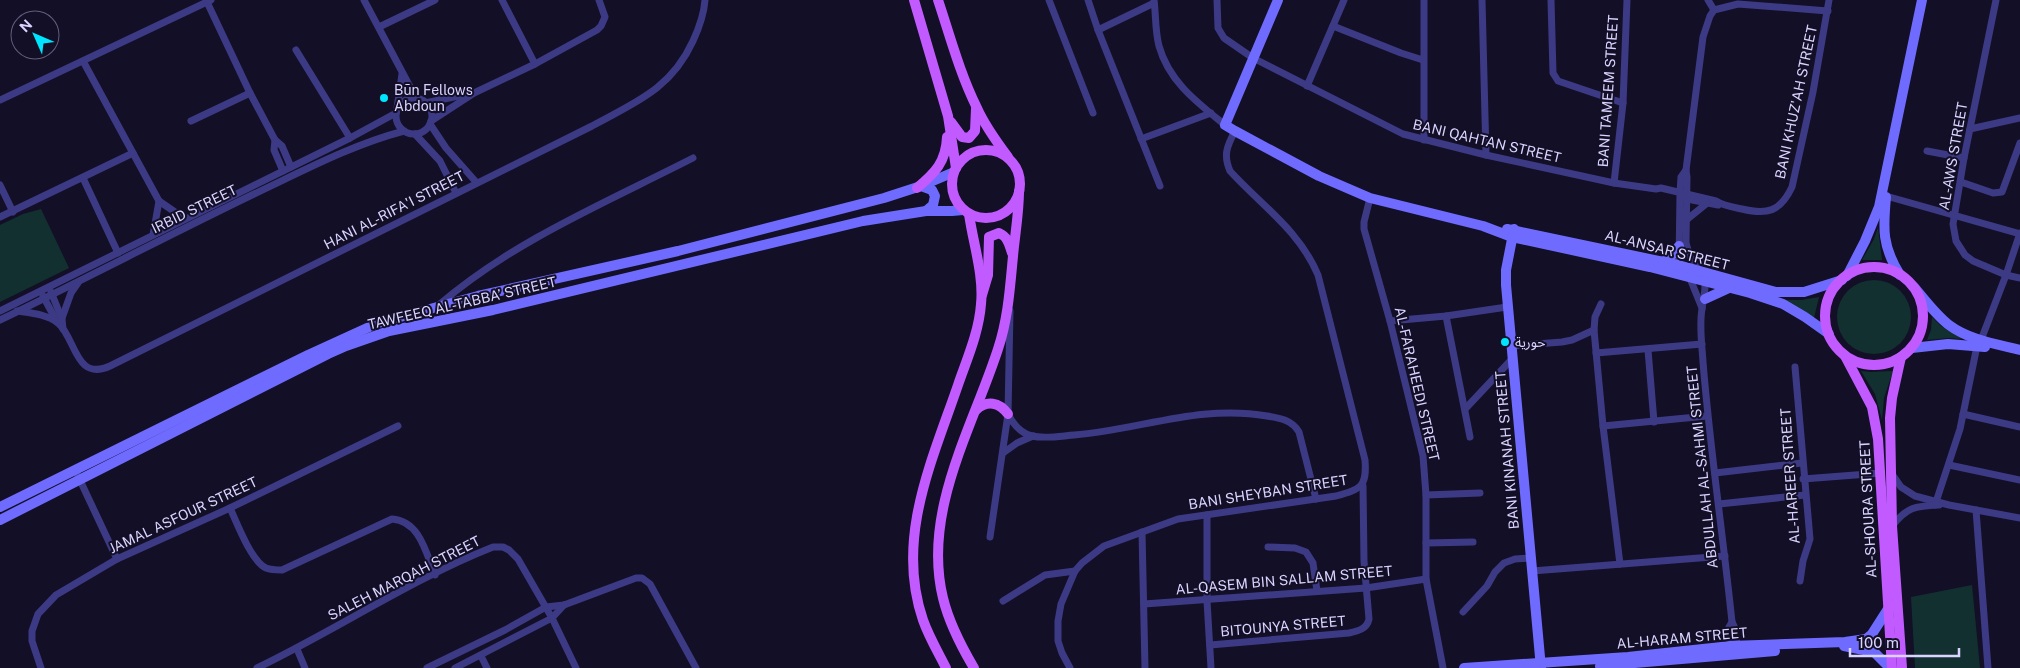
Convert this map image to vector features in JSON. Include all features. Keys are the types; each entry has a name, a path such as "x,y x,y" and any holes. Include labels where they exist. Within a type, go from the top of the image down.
{"main road":[{"path":"914,0 948,116 955,170 952,192 956,202 966,212 982,218 998,216 1011,206 1018,192"},
{"path":"938,0 964,78 976,106 990,133 1011,162 1018,176 1018,211 1010,297 998,348 941,516 939,543 940,582 958,638 974,668"},
{"path":"948,116 959,134 964,138 969,138 974,131 976,106"},
{"path":"919,187 931,175 944,156 948,116"},
{"path":"955,170 967,156 982,150 998,153 1011,162"},
{"path":"966,212 982,295"},
{"path":"946,668 931,639 919,606 913,563 914,526 928,468 974,341 982,295 988,274 989,237 998,233 1004,235 1013,257"},
{"path":"1873,267 1887,269 1900,274 1914,287 1920,299 1923,318 1921,331 1912,348 1901,357 1890,362 1872,365 1861,363 1845,356 1835,346 1828,334 1825,318 1826,305 1832,292 1844,278 1858,270 1873,267"},
{"name":"AL-SHOURA STREET","path":"1845,356 1872,407 1886,472 1892,526 1902,668"},
{"name":"AL-SHOURA STREET","path":"1891,668 1886,472 1892,398 1901,357"},
{"path":"976,410 981,405 989,403 1003,408 1008,414"}],"street":[{"path":"364,0 416,98 425,102 431,111 431,122 446,148 476,182"},
{"path":"379,27 435,0"},
{"path":"502,0 535,64"},
{"path":"402,74 397,124 404,132 415,134 424,131 431,122 474,93 535,64 602,26 606,17 599,0"},
{"name":"HANI AL-RIFA'I STREET","path":"41,291 60,321 82,363 94,369 104,369 476,182 592,126 656,90 680,66 686,56 700,24 706,0"},
{"path":"1049,0 1093,113"},
{"path":"1088,0 1098,30 1160,186"},
{"name":"BANI QAHTAN STREET","path":"1217,0 1220,33 1224,38 1253,58 1403,134 1486,155 1614,183 1656,189 1661,188 1683,196"},
{"path":"1098,30 1154,1 1159,46 1170,72 1195,101 1225,125 1278,0"},
{"path":"1307,86 1344,0"},
{"path":"1424,0 1424,140"},
{"path":"1482,0 1486,155"},
{"path":"1551,0 1553,72 1556,78 1564,84 1623,103"},
{"name":"BANI TAMEEM STREET","path":"1614,183 1623,103 1627,0"},
{"path":"1708,0 1714,10"},
{"name":"BANI KHUZ'AH STREET","path":"1683,196 1706,204 1723,205 1753,212 1764,212 1780,205 1787,197 1797,167 1813,92 1829,0"},
{"path":"1844,278 1874,223 1899,116 1922,0"},
{"name":"AL-AWS STREET","path":"1996,0 1964,158 1953,224 1961,251 1974,261 2006,275 2020,278"},
{"path":"0,100 209,1 250,93 275,140 282,146 291,167"},
{"path":"1678,265 1683,196 1703,37 1710,16 1714,10 1738,4 1828,11"},
{"path":"1333,26 1423,60"},
{"path":"296,50 350,138"},
{"path":"83,60 159,201 185,219"},
{"path":"191,121 250,93"},
{"path":"425,102 474,93"},
{"path":"397,111 405,101 416,98"},
{"name":"IRBID STREET","path":"0,311 350,138 397,111"},
{"path":"1141,139 1211,113"},
{"path":"1899,116 1901,129 1886,196 1884,219 1885,243 1891,260 1900,274"},
{"path":"1970,129 2020,118"},
{"name":"AL-ANSAR STREET","path":"1225,125 1319,176 1370,198 1483,226 1620,256 1678,265 1776,292 1804,292 1844,278"},
{"name":"BANI SHEYBAN STREET","path":"1070,668 1060,648 1058,621 1064,594 1075,571 1092,554 1104,546 1178,519 1316,499 1350,492 1362,486 1366,473 1318,275 1310,257 1298,239 1230,172 1225,156 1226,147 1235,131"},
{"name":"IRBID STREET","path":"0,320 180,230 323,162 372,140 404,132"},
{"path":"415,134 440,161 456,193"},
{"path":"275,140 274,150 283,171"},
{"path":"1961,182 1993,193 2002,192 2020,143"},
{"path":"1927,151 1964,158"},
{"path":"0,218 133,154"},
{"path":"438,306 463,285 532,240 694,158"},
{"name":"TAWFEEQ AL-TABBA’ STREET","path":"0,507 357,331 378,323 490,293 678,250 884,198 919,187 955,170"},
{"path":"83,178 118,253"},
{"path":"0,185 13,212"},
{"path":"919,187 929,188 935,196 933,205 926,211"},
{"name":"BANI KHUZ'AH STREET","path":"1683,196 1716,201 1723,205"},
{"name":"ABDULLAH AL-SAHMI STREET","path":"1683,196 1688,251 1705,281 1702,344 1708,416 1734,626 1735,650"},
{"path":"1886,196 2020,233 2006,275 1979,343 1963,414 1936,503"},
{"name":"AL-FARAHEEDI STREET","path":"1370,198 1364,229 1390,321 1423,456 1426,495 1426,579 1442,668"},
{"path":"153,235 159,201"},
{"path":"1686,221 1706,204"},
{"name":"TAWFEEQ AL-TABBA’ STREET","path":"0,520 81,481 346,346 389,331 492,310 863,221 926,211 966,212"},
{"name":"BANI KINANAH STREET","path":"1513,233 1506,270 1507,307 1541,666"},
{"path":"1662,262 1672,255 1679,246"},
{"name":"AL-ANSAR STREET","path":"1620,256 1784,304 1828,334"},
{"name":"ABDULLAH AL-SAHMI STREET","path":"1678,265 1691,278 1704,304"},
{"path":"17,311 40,314 60,321 71,293 79,281"},
{"name":"HANI AL-RIFA'I STREET","path":"49,287 60,321"},
{"path":"1914,287 1950,325 1960,332 1979,343 2020,355"},
{"path":"1704,304 1728,288"},
{"path":"490,293 492,310"},
{"path":"990,537 1008,414 1010,297"},
{"path":"1601,304 1595,317 1594,330 1603,426 1620,564"},
{"path":"1390,321 1446,316 1507,307"},
{"path":"1446,316 1466,408 1470,437"},
{"path":"1512,346 1562,342 1572,340 1594,330"},
{"path":"1912,348 1979,343 2020,350"},
{"path":"1596,353 1702,344"},
{"path":"1648,350 1654,422"},
{"path":"1466,408 1513,358"},
{"name":"AL-HAREER STREET","path":"1794,367 1810,539 1803,561 1800,581"},
{"path":"1003,453 1017,443 1033,436 1097,433 1165,418 1203,413 1238,412 1270,416 1291,423 1300,432 1316,499"},
{"path":"1008,414 1017,428 1033,436"},
{"path":"1963,414 2020,427"},
{"path":"1603,426 1708,416"},
{"name":"JAMAL ASFOUR STREET","path":"41,668 32,642 32,631 38,614 56,595 117,559 230,508 398,426"},
{"path":"1715,473 1802,463"},
{"path":"1949,465 2020,480"},
{"path":"76,470 117,559"},
{"path":"1803,479 1886,472 1908,493 1915,496 1936,503 2020,518"},
{"name":"BITOUNYA STREET","path":"1210,644 1358,631 1366,626 1369,622 1362,486"},
{"path":"1426,495 1480,493"},
{"path":"1719,504 1805,495"},
{"path":"1892,526 1909,509 1936,503"},
{"path":"230,508 257,559 266,568 282,570 392,519 406,522 414,528 435,575"},
{"path":"1976,510 1988,668"},
{"path":"1207,515 1207,601 1211,668"},
{"path":"1142,532 1145,668"},
{"path":"1426,543 1473,542"},
{"name":"SALEH MARQAH STREET","path":"257,668 297,649 340,623 494,547 503,547 509,550 518,559 546,607"},
{"path":"1268,547 1295,548 1306,552 1313,563 1317,591"},
{"path":"1532,571 1725,556"},
{"path":"1463,612 1487,586 1495,572 1504,563 1515,559 1530,558"},
{"path":"1003,601 1045,575 1075,571"},
{"path":"427,668 505,630 546,607 564,605 628,580 642,578 650,584 657,595 696,668"},
{"name":"AL-QASEM BIN SALLAM STREET","path":"1144,604 1207,601 1366,588 1426,579"},
{"path":"455,668 552,618 564,605"},
{"path":"546,607 576,668"},
{"name":"AL-HARAM STREET","path":"1566,668 1633,663 1735,650 1866,639 1877,629 1888,609"},
{"name":"AL-HARAM STREET","path":"1735,650 1846,646 1874,652 1891,668"},
{"path":"297,649 305,668"},
{"path":"481,656 487,668"},
{"name":"AL-HARAM STREET","path":"1464,668 1633,663"}],"green space":[{"path":"41,209 69,268 0,302 0,225 23,214"},
{"path":"1878,227 1882,260 1862,260 1874,239"},
{"path":"1874,280 1895,286 1905,296 1911,317 1905,338 1895,348 1874,354 1853,348 1843,338 1837,317 1843,296 1853,286"},
{"path":"1819,297 1814,318 1784,300 1801,300"},
{"path":"1932,317 1941,326 1962,339 1927,340 1931,330"},
{"path":"1861,371 1893,371 1884,398 1882,420 1875,394"},
{"path":"1972,585 1980,668 1915,668 1911,597"}],"place":[{"name":"Būn Fellows Abdoun","path":"384,98"},
{"name":"حورية","path":"1505,342"}]}
